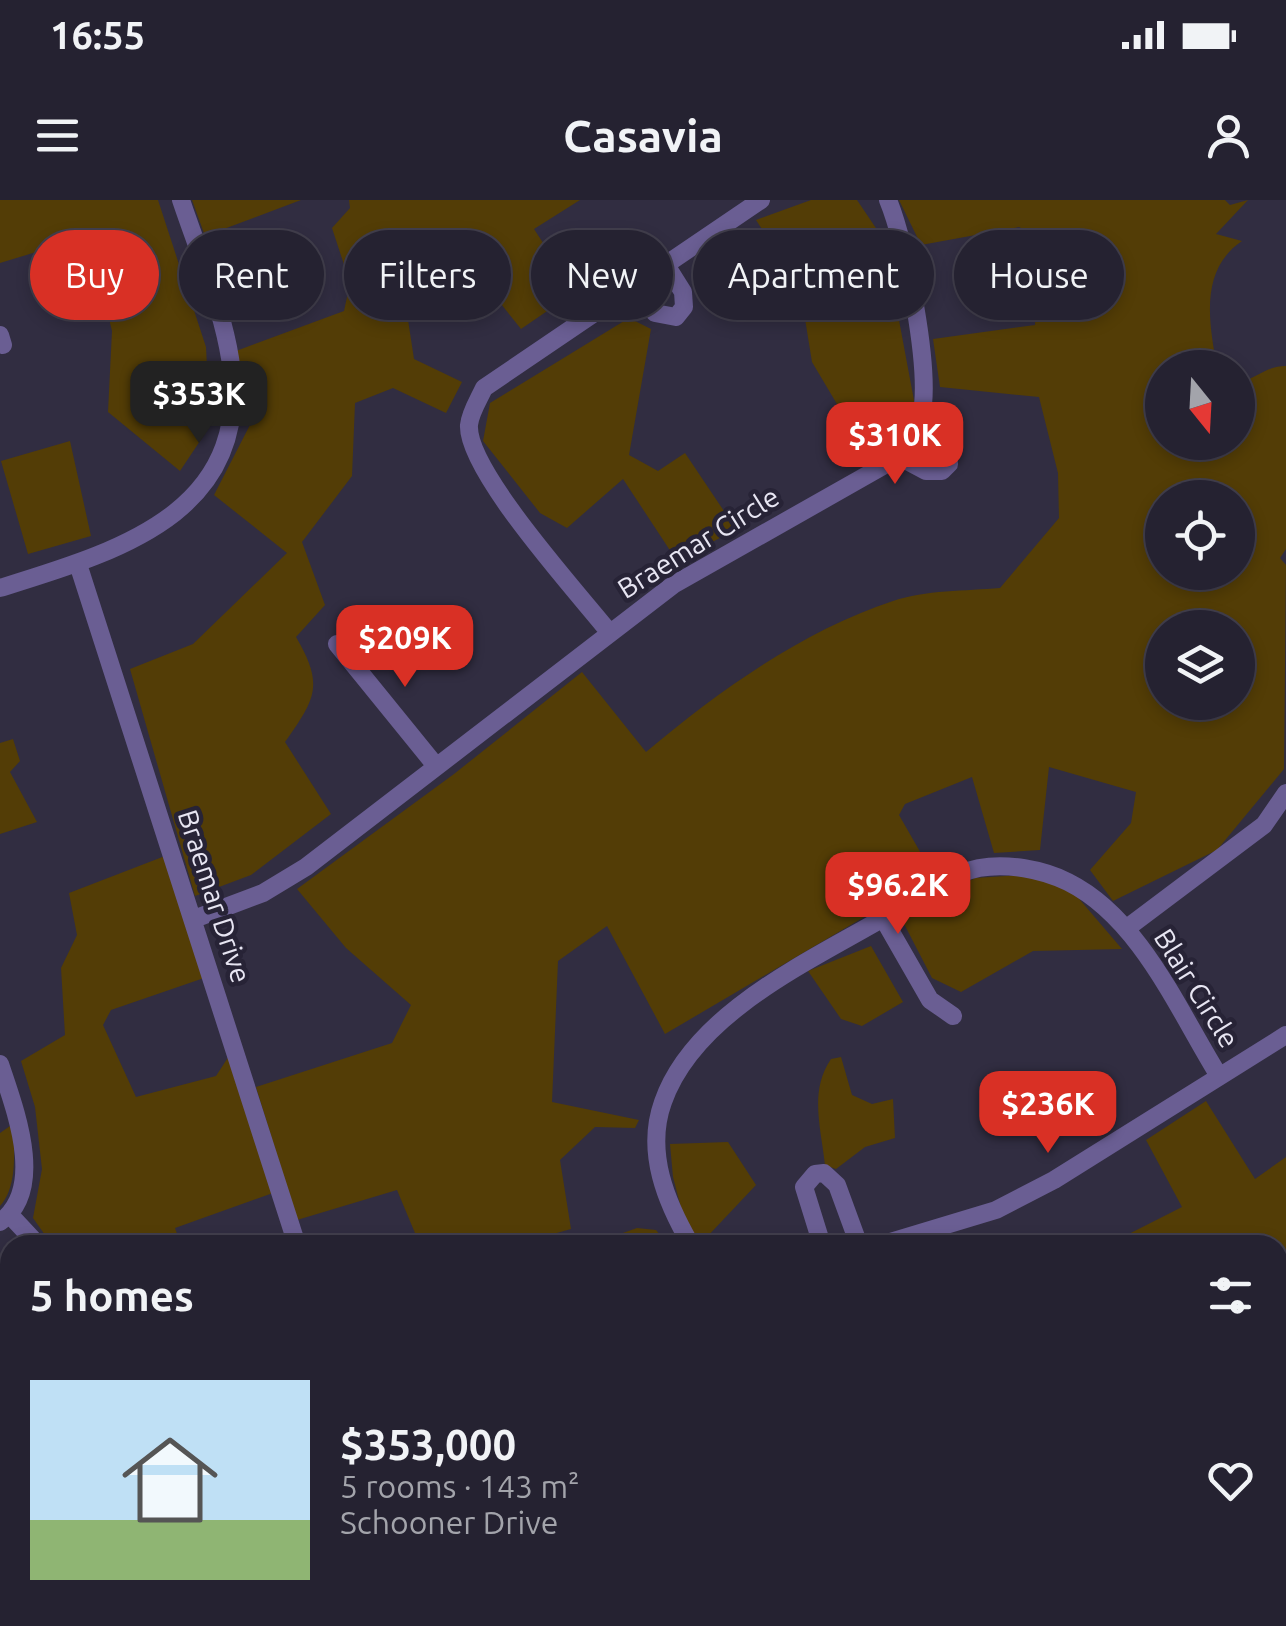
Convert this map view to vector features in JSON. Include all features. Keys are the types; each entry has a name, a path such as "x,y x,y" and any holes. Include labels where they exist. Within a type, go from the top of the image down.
{"street":[{"path":"0,588 78,564 154,532 194,500 221,455 232,402 228,348 181,200"},
{"name":"Braemar Circle","path":"673,260 762,200"},
{"path":"888,200 902,232 923,381 921,420 945,440 948,464 942,471 926,472 896,455"},
{"path":"673,277 682,292 684,307 673,316"},
{"name":"Braemar Circle","path":"586,320 484,388 469,424 474,455 609,632"},
{"name":"Braemar Circle","path":"194,919 262,893 306,866 673,586 896,455 921,420"},
{"name":"Braemar Drive","path":"78,564 294,1235"},
{"path":"337,644 436,766"},
{"path":"1128,928 1264,825 1286,793"},
{"name":"Blair Circle","path":"685,1235 668,1205 657,1158 662,1103 680,1070 708,1033 793,967 937,885 979,868 1030,868 1069,882 1128,928 1219,1076"},
{"path":"883,918 930,1000 953,1016"},
{"name":"Blair Circle","path":"913,1235 996,1210 1054,1180 1286,1035"},
{"path":"0,1064 23,1142 23,1178 5,1219 25,1235"},
{"path":"819,1235 804,1187 808,1179 824,1173 837,1185 855,1235"}],"shaded area":[{"path":"0,200 158,200 179,264 179,320 197,320 206,347 210,426 180,471 108,412 109,320 159,320 159,230 30,230 30,254 0,263"},
{"path":"192,200 301,200 221,230 203,230"},
{"path":"349,200 580,200 531,230 531,320 534,320 521,329 511,316 511,230 344,230 344,265 332,228 350,208"},
{"path":"811,200 857,200 877,230 762,230 756,220"},
{"path":"899,200 1225,200 1230,205 1248,200 1216,234 1242,241 1228,253 1213,282 1210,315 1214,350 1145,350 1145,460 1255,460 1255,376 1286,366 1286,549 1280,558 1286,565 1284,769 1217,850 1113,901 1090,870 1131,823 1136,792 1049,767 1040,850 994,853 972,777 905,804 899,815 934,876 665,1034 607,926 558,961 552,1102 639,1120 635,1128 595,1127 560,1160 571,1229 550,1235 416,1235 397,1190 297,1220 256,1087 392,1043 411,1005 346,948 297,889 454,774 582,672 646,752 732,685 826,629 905,597 1000,588 1059,518 1058,473 1039,397 940,387 933,339 1035,325 1035,320 1124,320 1124,230 954,230 954,239 934,243 934,230 914,230"},
{"path":"344,311 344,320 408,320 414,359 462,382 446,413 393,388 355,403 352,476 302,542 325,605 296,637 310,667 313,691 304,714 285,742 331,814 251,875 195,896 130,669 193,644 287,553 214,495 253,419 236,351"},
{"path":"626,320 651,329 629,455 658,471 685,453 736,529 698,550 673,555 623,479 567,528 540,513 483,441 490,403"},
{"path":"805,320 899,320 916,411 863,448 812,362"},
{"path":"70,441 91,536 28,554 1,461"},
{"path":"13,739 20,761 10,772 37,822 0,834 0,743"},
{"path":"165,856 204,978 111,1010 103,1025 136,1097 216,1076 229,1056 273,1193 175,1228 177,1235 45,1235 33,1218 42,1169 35,1107 21,1061 65,1035 61,968 77,935 69,893"},
{"path":"1022,875 1069,887 1122,949 1033,951 961,992 932,978 901,918 975,878"},
{"path":"871,946 903,1002 862,1026 841,1019 808,971"},
{"path":"841,1057 852,1095 872,1104 893,1099 895,1138 865,1147 836,1169 825,1165 818,1097 824,1071 831,1059"},
{"path":"1206,1101 1255,1179 1286,1157 1286,1235 1127,1235 1182,1207 1146,1140"},
{"path":"13,1124 12,1178 0,1206 0,1133"},
{"path":"728,1142 756,1185 709,1235 687,1231 673,1177 670,1144"},
{"path":"637,1228 656,1230 660,1235 617,1235"}]}
